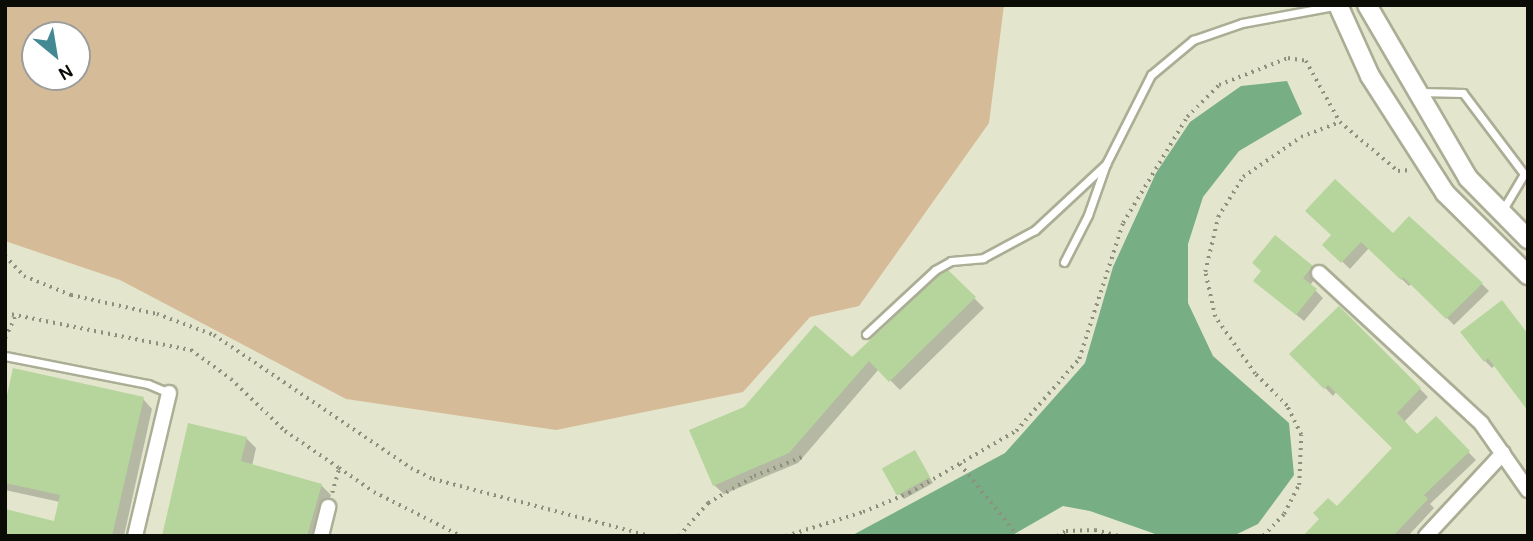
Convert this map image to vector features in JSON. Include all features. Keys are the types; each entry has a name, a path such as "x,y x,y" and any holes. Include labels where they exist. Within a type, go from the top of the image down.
{"street":[{"path":"1339,5 1370,76 1445,193 1528,275"},
{"path":"1367,5 1415,92 1468,178 1528,239"},
{"path":"1319,273 1481,423 1528,490"},
{"path":"135,536 169,393"},
{"path":"1426,536 1503,453"},
{"path":"321,536 328,507"}],"lane":[{"path":"1064,262 1088,215 1106,164 1151,75 1193,40 1242,23 1339,5"},
{"path":"1415,92 1463,93 1524,174 1501,214"},
{"path":"866,334 935,270 951,261 983,258 1035,230 1106,164"},
{"path":"5,356 148,384 169,393"}],"path":[{"path":"786,536 863,512 909,493 1016,431 1079,359 1123,223 1187,117 1219,85 1288,58 1306,61 1340,122 1398,171 1411,170 1426,162"},
{"path":"1263,536 1284,513 1299,485 1300,435 1287,406 1255,374 1215,317 1205,272 1218,217 1243,177 1301,137 1340,122"},
{"path":"5,256 24,276 71,295 157,314 214,335 411,468 433,479 650,536"},
{"path":"5,313 191,350 231,379 285,432 374,492 461,536"},
{"path":"5,338 15,317"},
{"path":"680,536 686,524 708,503 742,483 802,457"},
{"path":"960,464 1018,536"},
{"path":"328,507 339,468"},
{"path":"1057,536 1066,531 1095,530 1119,536"}],"shaded area":[{"path":"5,5 1004,5 989,123 859,306 810,317 743,392 556,430 346,399 120,280 5,241"},
{"path":"1287,81 1302,114 1239,151 1203,197 1188,244 1188,303 1213,356 1289,423 1294,475 1258,524 1233,536 1161,536 1090,511 1063,506 1011,536 851,536 1005,453 1085,363 1113,267 1156,173 1190,122 1241,86"}],"building":[{"path":"1335,179 1393,233 1409,216 1483,283 1446,319 1403,277 1401,280 1361,242 1341,263 1322,245 1331,235 1305,211"},
{"path":"1275,235 1313,266 1303,278 1317,289 1296,315 1253,281 1261,271 1252,263"},
{"path":"948,270 976,297 889,382 869,361 789,453 713,486 689,430 744,407 815,325 852,357 939,275"},
{"path":"1502,300 1528,334 1528,411 1488,358 1484,362 1460,332"},
{"path":"1339,306 1421,388 1397,413 1417,434 1436,416 1470,451 1424,495 1428,499 1393,536 1303,536 1319,519 1313,513 1328,498 1337,506 1392,448 1328,385 1324,389 1289,354"},
{"path":"13,368 144,397 112,536 5,536 5,509 54,521 60,495 5,483 5,404"},
{"path":"188,423 247,437 241,461 322,484 307,536 162,536"},
{"path":"915,450 930,477 897,496 882,468"}]}
